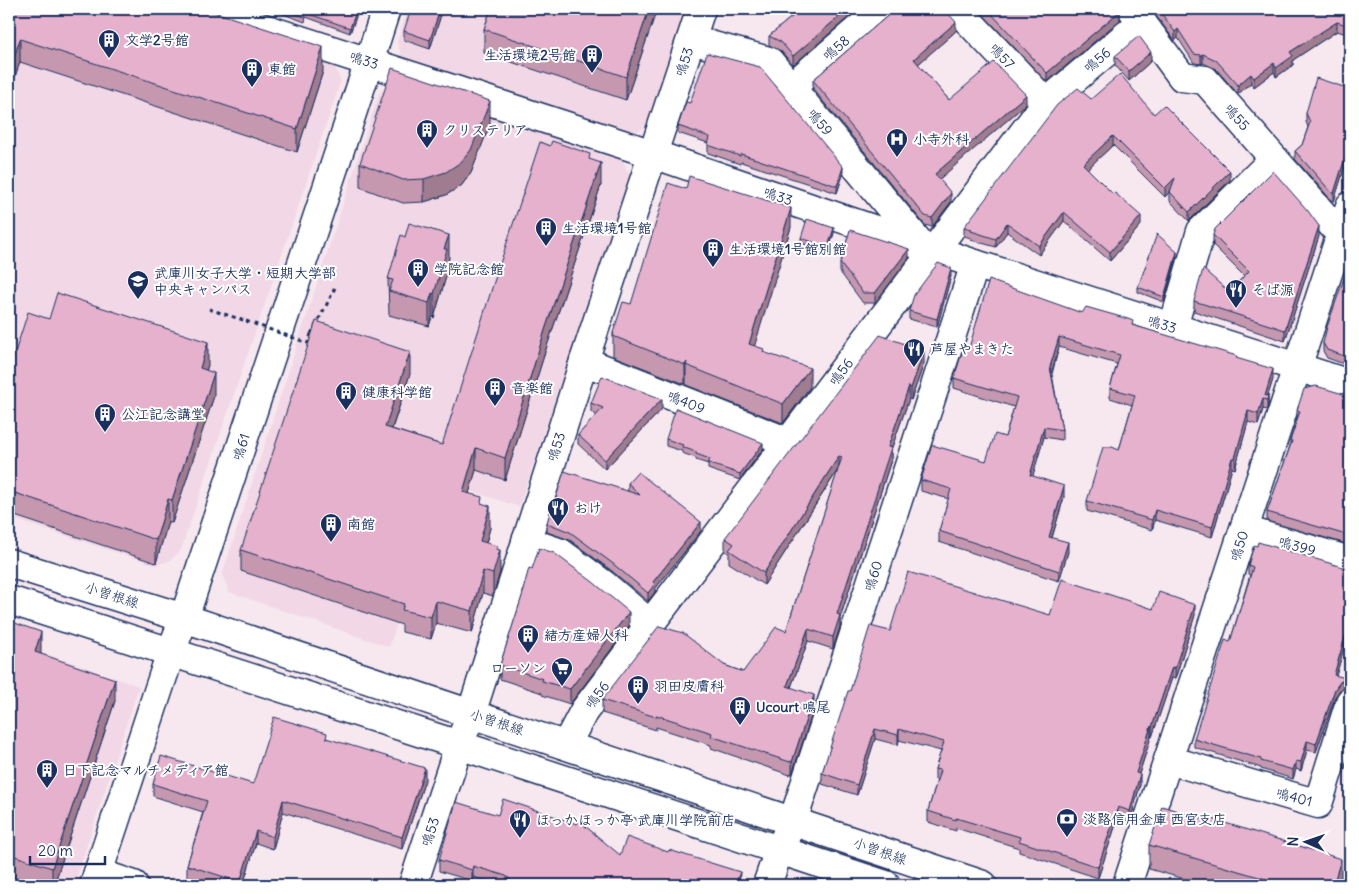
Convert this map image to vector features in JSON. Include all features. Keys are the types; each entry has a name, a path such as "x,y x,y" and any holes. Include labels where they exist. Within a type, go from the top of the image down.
{"street":[{"name":"鳴33","path":"205,9 262,18 369,62 653,154 975,264 1350,384"},
{"name":"鳴61","path":"96,879 386,9"},
{"name":"鳴53","path":"412,885 472,714 584,361 701,9"},
{"name":"鳴58","path":"790,87 882,9"},
{"name":"鳴57","path":"957,9 1046,103"},
{"name":"鳴56","path":"566,745 584,711 788,442 928,248 1046,103 1136,16"},
{"name":"鳴55","path":"1136,16 1182,77 1205,80 1274,159 1346,224"},
{"name":"鳴59","path":"691,40 769,61 928,248"},
{"path":"1173,327 1201,231 1274,159"},
{"name":"鳴50","path":"1127,885 1346,224"},
{"name":"鳴60","path":"767,885 778,850 793,821 975,264"},
{"name":"鳴409","path":"584,361 788,442"},
{"name":"鳴399","path":"1244,530 1350,561"},
{"path":"526,541 561,553 603,584 650,624"},
{"name":"小曽根線","path":"9,563 184,618 983,885"},
{"path":"9,600 886,885"},
{"name":"鳴401","path":"1169,760 1318,804 1348,716"},
{"path":"96,879 134,885"}],"path":[{"path":"209,309 308,343 336,285"}],"shaded area":[{"name":"武庫川女子大学・短期大学部 中央キャンパス","path":"9,9 162,9 334,65 341,81 181,550 170,561 156,565 9,518"},
{"path":"408,9 686,9 649,125 632,134 402,58 397,42"},
{"path":"392,84 622,158 630,177 519,507 444,482 389,647 229,592 222,575 379,93"},
{"name":"日下記念マルチメディア館","path":"9,641 139,686 74,885 9,885"}],"building":[{"path":"9,9 205,9 323,47 297,129 20,39 9,72"},
{"path":"282,9 357,9 350,28 306,13 305,17"},
{"path":"411,9 440,9 430,40 404,31"},
{"name":"生活環境2号館","path":"491,9 649,9 626,77 484,29"},
{"path":"801,9 848,9 793,56 781,42 769,36"},
{"path":"894,9 944,9 956,22 914,59 949,100 994,62 1026,95 935,174 951,193 932,218 925,216 813,80"},
{"path":"987,9 1120,9 1120,11 1047,73"},
{"path":"1158,9 1350,9 1350,26 1337,22 1290,52 1293,56 1276,68 1274,63 1254,78 1251,74 1238,85 1216,60 1203,54 1194,54 1178,29 1175,32"},
{"path":"1139,36 1151,52 1129,71 1115,56"},
{"path":"707,53 760,67 843,167 837,186 708,145 710,137 678,126 686,102 690,103"},
{"name":"クリステリア","path":"392,68 490,101 471,150 461,162 446,172 424,179 403,180 360,163"},
{"path":"1120,74 1154,114 1164,105 1230,171 1189,212 1170,192 1175,178 1165,188 1113,136 1083,164 1113,194 1115,193 1141,216 1110,252 1064,212 1039,246 1007,223 996,239 964,227 1057,105 1078,88 1091,99"},
{"path":"1316,78 1350,89 1350,142 1334,193 1295,151 1302,145 1310,122 1306,113"},
{"path":"552,141 590,154 589,159 601,163 545,330 505,458 476,448 463,492 482,497 481,503 490,506 480,541 497,546 496,549 500,550 493,574 483,571 472,611 436,601 431,617 402,610 404,604 241,550 316,321 410,352 385,427 442,445 540,142 550,146"},
{"path":"1273,171 1319,226 1285,330 1194,301 1203,269 1229,292 1249,271 1213,235 1215,229"},
{"path":"689,176 791,208 749,344 764,349 763,352 810,368 783,404 686,365 687,362 685,365 613,336 623,302 631,304 668,183 686,189"},
{"path":"807,219 834,228 828,247 801,238"},
{"path":"409,223 449,235 444,249 447,249 434,294 432,293 429,303 389,291 393,280 388,279 401,235 405,237"},
{"path":"850,230 909,249 875,293 863,293 840,263"},
{"path":"1157,234 1177,252 1164,297 1138,287"},
{"path":"1350,261 1350,358 1327,350 1323,343"},
{"path":"938,263 951,268 937,319 909,311 914,295"},
{"path":"989,280 1082,313 1086,307 1128,319 1133,321 1132,325 1237,356 1236,358 1273,369 1265,396 1268,395 1267,400 1263,399 1258,414 1248,411 1235,458 1232,458 1212,527 1155,510 1152,520 1087,501 1103,447 1112,447 1119,450 1135,395 1110,388 1120,355 1059,337 1050,367 1062,430 1044,427 1030,475 1064,486 1049,537 1068,542 1059,571 939,531 951,489 921,480 932,445 986,461 995,434 1005,437 1017,397 954,378 964,346 969,348"},
{"name":"公江記念講堂","path":"57,293 208,342 200,368 214,373 172,500 168,499 156,540 9,491 9,371 28,312 49,319"},
{"path":"880,335 924,351 911,388 909,386 888,447 891,448 837,614 840,615 833,637 808,629 787,686 814,695 792,762 711,736 712,733 602,700 659,626 683,633 724,665 743,672 776,627 786,631 842,457 839,456 764,573 729,550 734,544 725,538"},
{"path":"602,376 662,399 605,460 578,435 603,408 591,403"},
{"path":"1316,386 1350,396 1350,536 1267,512 1292,441 1290,441 1300,411 1297,410 1304,389"},
{"path":"676,408 763,443 740,474 708,463 710,459 682,447 683,445 666,439"},
{"path":"564,471 640,495 628,483 638,472 701,522 653,582 655,584 648,593 570,532 547,523"},
{"path":"1258,542 1350,568 1350,634 1346,633 1334,675 1346,678 1335,689 1316,744 1307,741 1301,762 1296,761 1293,770 1194,739 1225,640 1230,642 1253,567 1248,565 1254,545 1257,546"},
{"path":"539,548 554,553 629,612 570,689 542,681 543,679 500,665 524,590 529,568 532,569"},
{"path":"908,572 1050,615 1062,579 1153,609 1159,592 1195,605 1175,668 1172,667 1136,773 1140,774 1130,811 1118,807 1098,867 1019,841 1020,837 928,811 940,770 935,769 944,742 899,729 898,735 875,729 857,785 822,773 870,626 890,631"},
{"name":"日下記念マルチメディア館","path":"9,621 41,632 35,652 115,679 52,868 9,854"},
{"path":"274,717 327,733 326,738 425,768 402,837 283,800 273,837 256,831 240,882 187,865 207,801 153,784 161,756 253,784"},
{"path":"503,799 577,824 579,821 620,855 627,837 668,852 669,850 740,872 735,885 517,885 506,876 473,866 472,870 439,860 456,802 498,815"},
{"path":"1162,806 1205,820 1206,817 1341,859 1335,879 1350,883 1350,885 1283,885 1149,845"}],"place":[{"name":"文学2号館","path":"109,59"},
{"name":"生活環境2号館","path":"592,74"},
{"name":"東館","path":"252,88"},
{"name":"クリステリア","path":"427,149"},
{"name":"小寺外科","path":"897,158"},
{"name":"生活環境1号館","path":"546,247"},
{"name":"生活環境1号館別館","path":"713,268"},
{"name":"学院記念館","path":"418,288"},
{"name":"武庫川女子大学・短期大学部 中央キャンパス","path":"138,300"},
{"name":"そば源","path":"1236,309"},
{"name":"芦屋やまきた","path":"914,368"},
{"name":"音楽館","path":"495,407"},
{"name":"健康科学館","path":"346,411"},
{"name":"公江記念講堂","path":"105,433"},
{"name":"おけ","path":"558,527"},
{"name":"南館","path":"331,543"},
{"name":"緒方産婦人科","path":"528,654"},
{"name":"ローソン","path":"562,687"},
{"name":"羽田皮膚科","path":"638,705"},
{"name":"Ucourt 鳴尾","path":"740,726"},
{"name":"日下記念マルチメディア館","path":"47,789"},
{"name":"淡路信用金庫 西宮支店","path":"1067,838"},
{"name":"ほっかほっか亭 武庫川学院前店","path":"520,839"}]}
